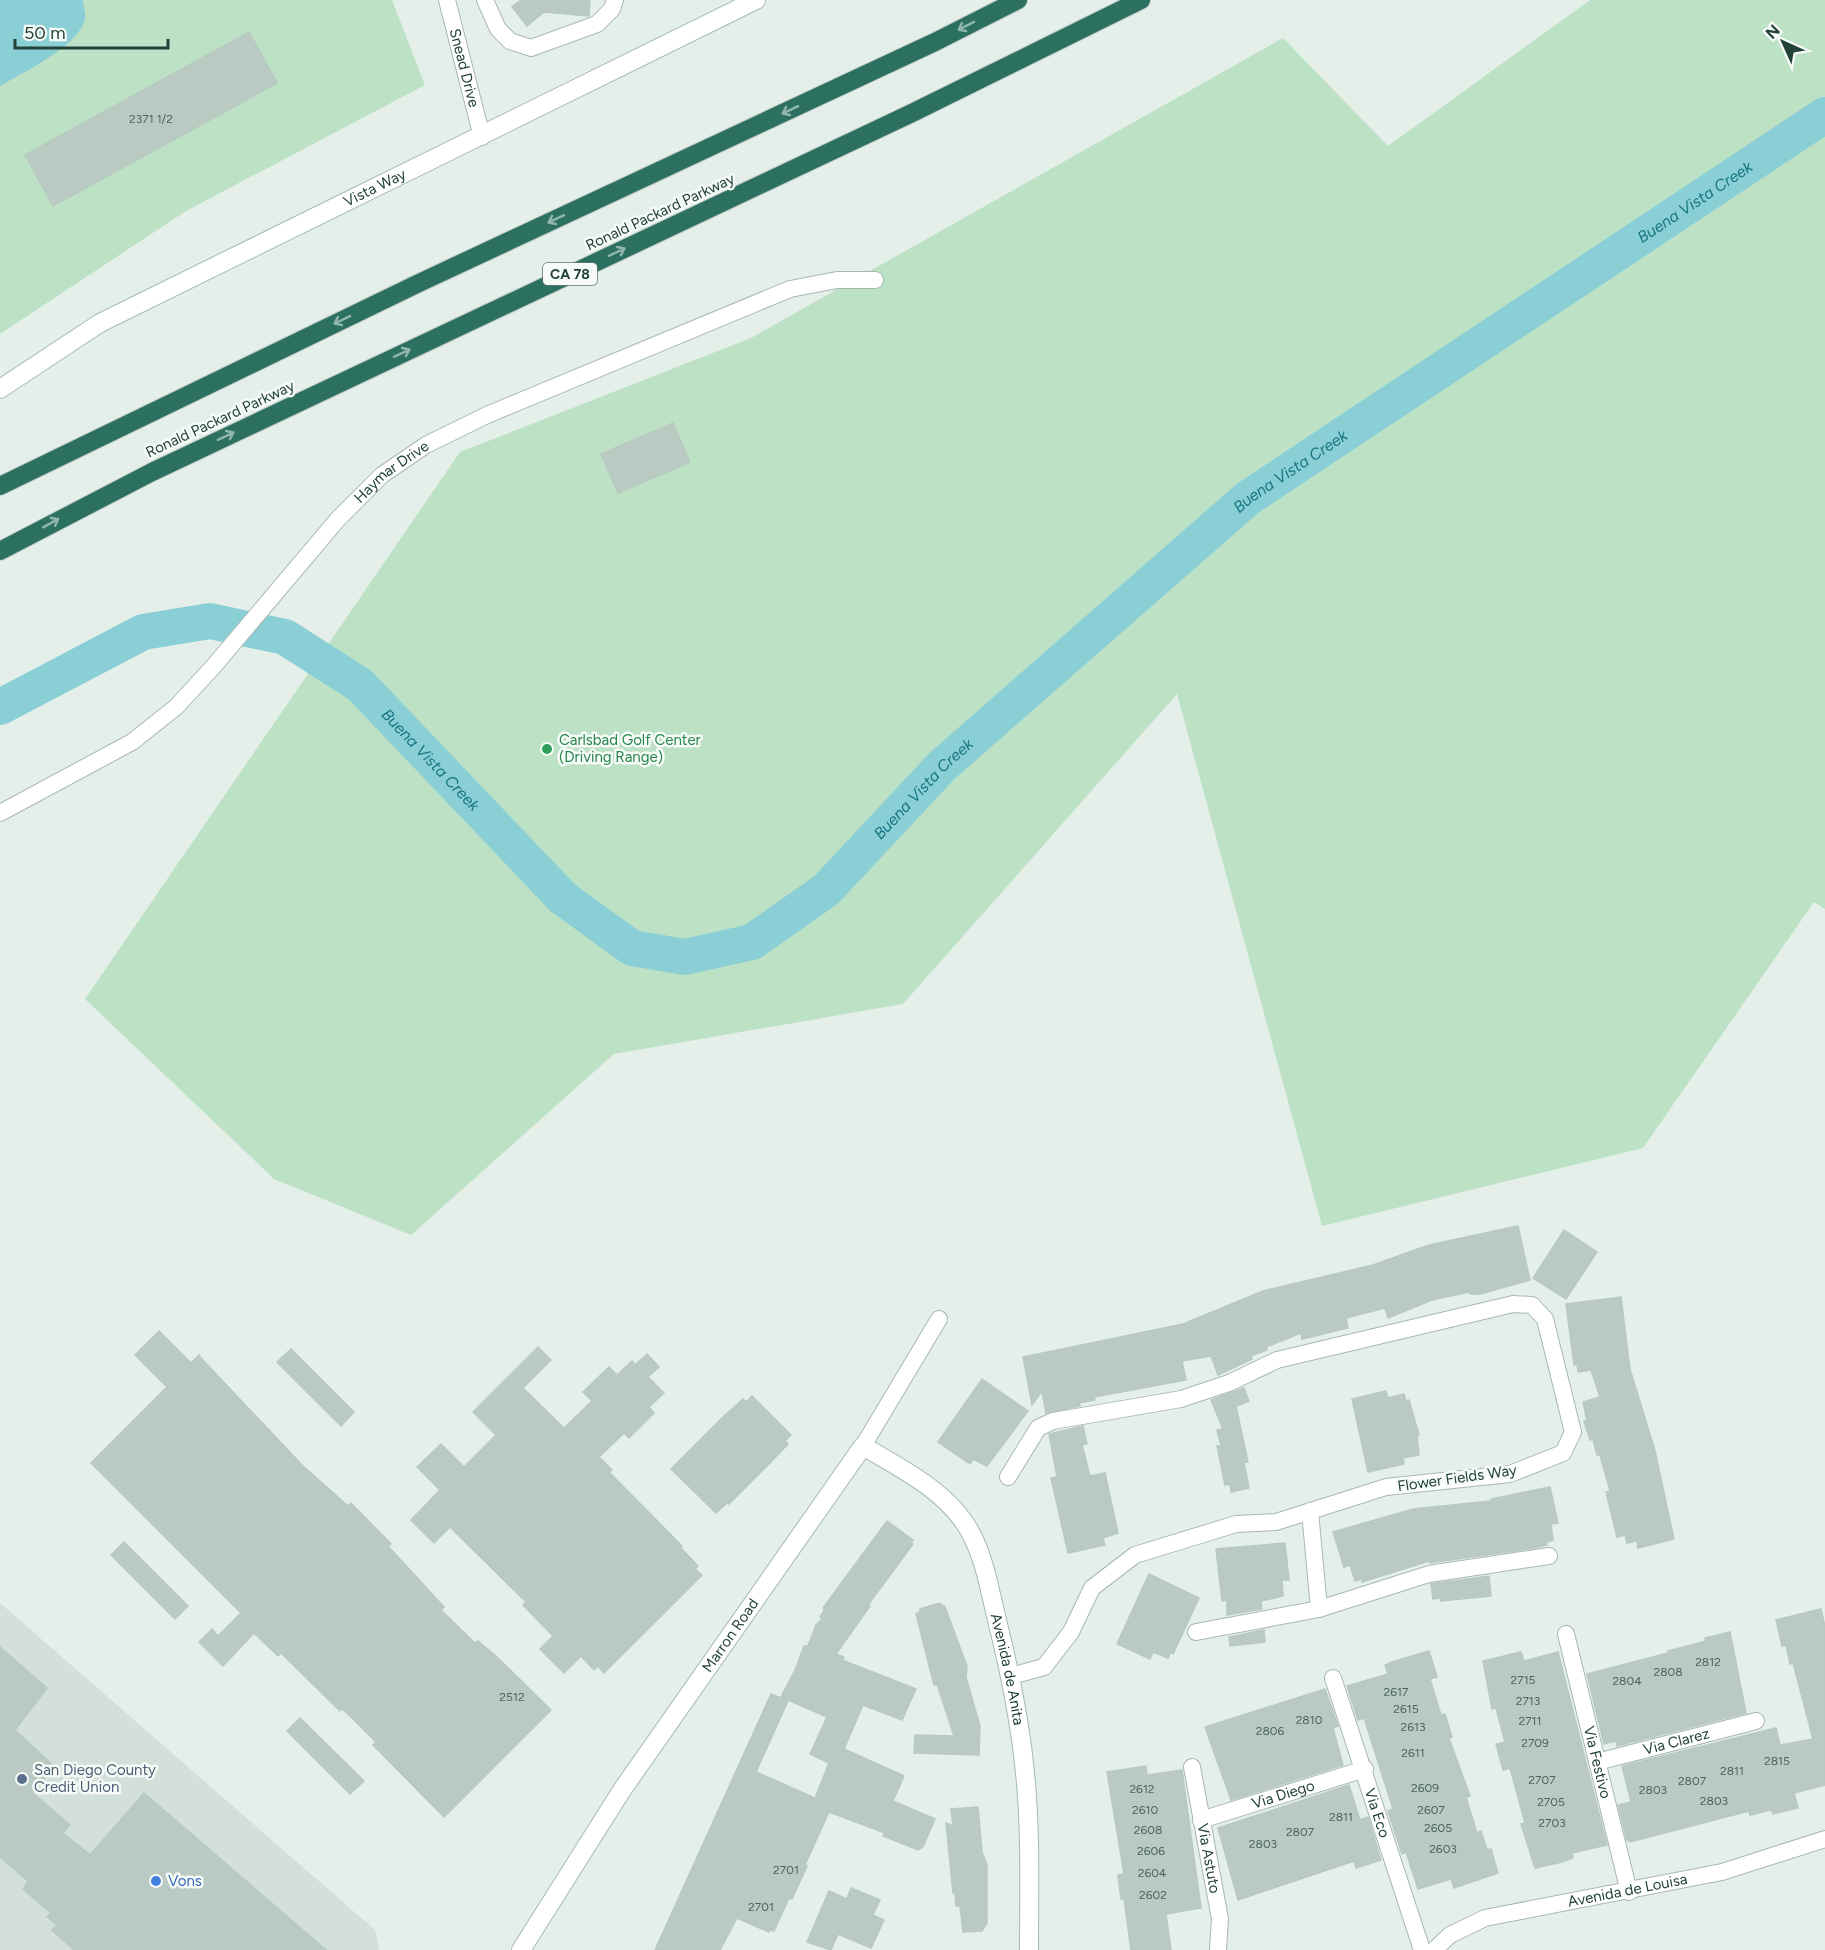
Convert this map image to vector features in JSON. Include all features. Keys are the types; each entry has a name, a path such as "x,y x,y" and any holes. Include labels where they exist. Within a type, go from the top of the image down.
{"highway":[{"path":"0,486 376,303 935,42 1018,0"},
{"name":"Ronald Packard Parkway","path":"0,551 152,472 881,128 1141,0"}],"street":[{"name":"Snead Drive","path":"447,0 482,137"},
{"path":"485,0 498,29 510,41 531,48 597,24 612,9 615,0"},
{"name":"Vista Way","path":"0,389 100,323 482,137 756,0"},
{"name":"Haymar Drive","path":"0,813 132,742 176,707 213,668 338,519 382,475 426,445 487,415 790,289 837,280 874,280"},
{"name":"Flower Fields Way","path":"1008,1477 1038,1428 1053,1421 1181,1399 1229,1383 1276,1360 1512,1304 1532,1305 1545,1319 1573,1432 1563,1454 1510,1474 1386,1487 1276,1522 1236,1524 1135,1555 1092,1588 1071,1632 1044,1667 1011,1676"},
{"name":"Marron Road","path":"521,1950 622,1790 863,1446 939,1319"},
{"name":"Avenida de Anita","path":"863,1446 918,1480 951,1507 969,1529 983,1562 1011,1676 1025,1773 1029,1950"},
{"path":"1310,1511 1319,1609"},
{"path":"1196,1632 1319,1609 1429,1574 1549,1556"},
{"name":"Via Festivo","path":"1566,1634 1629,1892"},
{"name":"Via Eco","path":"1333,1678 1365,1769 1422,1950"},
{"name":"Via Clarez","path":"1597,1762 1756,1721"},
{"name":"Via Astuto","path":"1191,1767 1220,1919 1218,1950"},
{"name":"Via Diego","path":"1201,1820 1365,1769"},
{"name":"Avenida de Louisa","path":"1434,1950 1450,1935 1485,1918 1629,1892 1722,1872 1825,1839"}],"shaded area":[{"path":"0,1603 375,1930 379,1950 0,1950"}],"green space":[{"path":"0,0 392,0 425,85 186,211 0,334"},
{"path":"1590,0 1825,0 1825,909 1814,902 1643,1148 1322,1226 1177,694 903,1004 614,1054 411,1235 274,1179 85,999 460,452 751,338 1283,38 1388,146"}],"water":[{"path":"0,0 83,0 85,19 81,29 61,49 0,86"}],"building":[{"path":"521,0 590,0 589,16 544,12 527,26 512,7"},
{"path":"249,32 277,83 53,206 25,155"},
{"path":"673,423 690,462 618,493 601,454"},
{"path":"1518,1226 1530,1280 1480,1294 1469,1292 1432,1300 1388,1318 1385,1308 1346,1318 1348,1328 1302,1339 1301,1333 1266,1347 1267,1350 1251,1356 1252,1359 1218,1375 1211,1356 1182,1361 1186,1380 1094,1397 1095,1400 1079,1403 1080,1406 1046,1413 1042,1391 1032,1405 1023,1357 1183,1324 1263,1291 1373,1265 1429,1245"},
{"path":"1564,1230 1597,1252 1566,1299 1533,1278"},
{"path":"1621,1297 1630,1369 1655,1451 1674,1539 1638,1548 1637,1541 1627,1543 1625,1535 1617,1537 1606,1492 1610,1491 1600,1455 1597,1455 1593,1439 1590,1440 1584,1421 1587,1421 1583,1402 1600,1397 1591,1370 1578,1372 1577,1364 1574,1365 1566,1304"},
{"path":"159,1331 191,1363 199,1355 303,1466 348,1506 351,1503 391,1544 388,1546 444,1607 441,1610 475,1643 478,1641 497,1657 551,1710 444,1817 373,1745 376,1742 349,1715 342,1709 340,1711 281,1653 278,1656 254,1633 223,1666 199,1642 212,1629 218,1636 241,1613 91,1463 167,1387 135,1355"},
{"path":"538,1347 551,1360 523,1388 564,1428 592,1401 583,1392 609,1367 617,1375 632,1361 635,1365 647,1354 659,1367 648,1377 664,1393 649,1407 654,1413 629,1438 624,1433 599,1457 612,1470 609,1472 682,1546 680,1547 698,1566 695,1569 702,1575 604,1673 598,1666 594,1670 581,1656 564,1673 540,1649 553,1636 523,1605 526,1602 450,1527 434,1543 411,1520 440,1490 417,1467 441,1444 464,1467 496,1435 473,1412"},
{"path":"291,1349 354,1412 341,1426 277,1362"},
{"path":"982,1379 1028,1411 987,1466 973,1459 970,1464 938,1442"},
{"path":"1244,1388 1249,1401 1236,1406 1248,1462 1244,1462 1249,1488 1231,1492 1230,1484 1225,1485 1217,1446 1221,1446 1217,1430 1223,1429 1211,1400"},
{"path":"1386,1391 1388,1398 1404,1394 1406,1401 1409,1400 1419,1435 1417,1435 1419,1455 1403,1458 1404,1464 1368,1472 1352,1399"},
{"path":"752,1396 791,1435 785,1441 788,1444 770,1463 729,1504 727,1503 716,1513 671,1469 724,1416 743,1399 746,1402"},
{"path":"1083,1426 1087,1444 1082,1445 1090,1476 1105,1473 1118,1533 1103,1538 1105,1545 1068,1553 1051,1478 1057,1477 1049,1434"},
{"path":"1550,1487 1558,1523 1551,1524 1553,1540 1547,1542 1547,1545 1534,1548 1430,1563 1429,1561 1362,1582 1361,1579 1355,1581 1350,1565 1344,1567 1333,1532 1413,1509 1491,1501 1491,1499"},
{"path":"887,1521 913,1540 911,1543 913,1544 868,1605 870,1606 836,1654 844,1657 842,1660 916,1689 902,1720 863,1705 844,1749 904,1776 893,1801 935,1819 923,1847 918,1850 883,1836 885,1833 829,1812 792,1899 789,1898 774,1931 769,1932 737,1918 720,1950 655,1950 771,1694 788,1701 756,1772 815,1798 829,1763 810,1754 827,1717 781,1697 804,1646 808,1646 816,1625 822,1619 820,1617 825,1609 823,1608"},
{"path":"124,1542 188,1606 175,1619 111,1555"},
{"path":"1285,1543 1289,1580 1282,1580 1283,1596 1261,1601 1262,1609 1227,1615 1227,1600 1222,1601 1216,1549"},
{"path":"1149,1574 1199,1598 1173,1654 1171,1652 1168,1658 1153,1652 1150,1659 1117,1644"},
{"path":"1489,1576 1491,1596 1441,1601 1440,1598 1433,1599 1431,1584"},
{"path":"939,1603 945,1607 967,1666 966,1677 980,1726 979,1755 914,1753 915,1735 954,1736 937,1684 934,1685 916,1614 920,1612 920,1609"},
{"path":"1821,1609 1825,1627 1825,1785 1794,1793 1798,1808 1773,1814 1771,1810 1750,1815 1749,1811 1630,1842 1627,1840 1618,1805 1631,1802 1622,1766 1776,1728 1780,1745 1813,1739 1793,1663 1790,1664 1786,1645 1782,1646 1776,1620"},
{"path":"1264,1630 1265,1642 1230,1646 1229,1637"},
{"path":"1730,1632 1746,1713 1617,1746 1616,1741 1604,1744 1587,1674 1668,1653 1668,1651 1706,1641 1705,1638"},
{"name":"Vons","path":"0,1647 47,1688 15,1730 55,1767 32,1792 70,1825 63,1833 90,1855 144,1793 326,1950 74,1950 52,1930 57,1925 47,1917 51,1913 23,1889 28,1881 0,1857"},
{"path":"1429,1651 1437,1677 1430,1679 1441,1715 1445,1714 1452,1737 1449,1738 1470,1796 1466,1797 1477,1833 1481,1831 1487,1850 1491,1849 1498,1873 1454,1888 1451,1879 1418,1889 1406,1852 1402,1854 1388,1811 1393,1809 1364,1718 1358,1720 1347,1686 1388,1674 1385,1665"},
{"path":"1521,1652 1524,1661 1558,1652 1607,1845 1572,1853 1573,1858 1535,1868 1521,1824 1525,1823 1510,1768 1503,1770 1496,1744 1505,1742 1496,1708 1492,1709 1483,1661"},
{"path":"1325,1689 1338,1726 1333,1728 1343,1765 1231,1800 1205,1727"},
{"path":"300,1718 364,1781 350,1794 287,1731"},
{"path":"1146,1766 1147,1775 1182,1770 1201,1908 1166,1914 1171,1950 1131,1950 1124,1899 1121,1899 1118,1875 1124,1874 1107,1772"},
{"path":"1349,1785 1360,1820 1368,1817 1381,1860 1356,1868 1354,1861 1238,1900 1218,1828"},
{"path":"978,1807 982,1852 987,1865 987,1923 982,1931 963,1932 960,1906 956,1906 955,1892 953,1893 946,1823 953,1826 951,1809"},
{"path":"851,1888 880,1900 873,1915 884,1920 871,1948 838,1934 831,1950 807,1942 829,1891 847,1899"}],"waterway":[{"name":"Buena Vista Creek","path":"0,707 143,632 210,621 285,637 360,685 563,898 632,948 685,957 752,942 826,890 942,766 1248,498 1825,115"}],"place":[{"name":"Carlsbad Golf Center (Driving Range)","path":"547,749"},
{"name":"San Diego County Credit Union","path":"22,1779"},
{"name":"Vons","path":"156,1881"}]}
